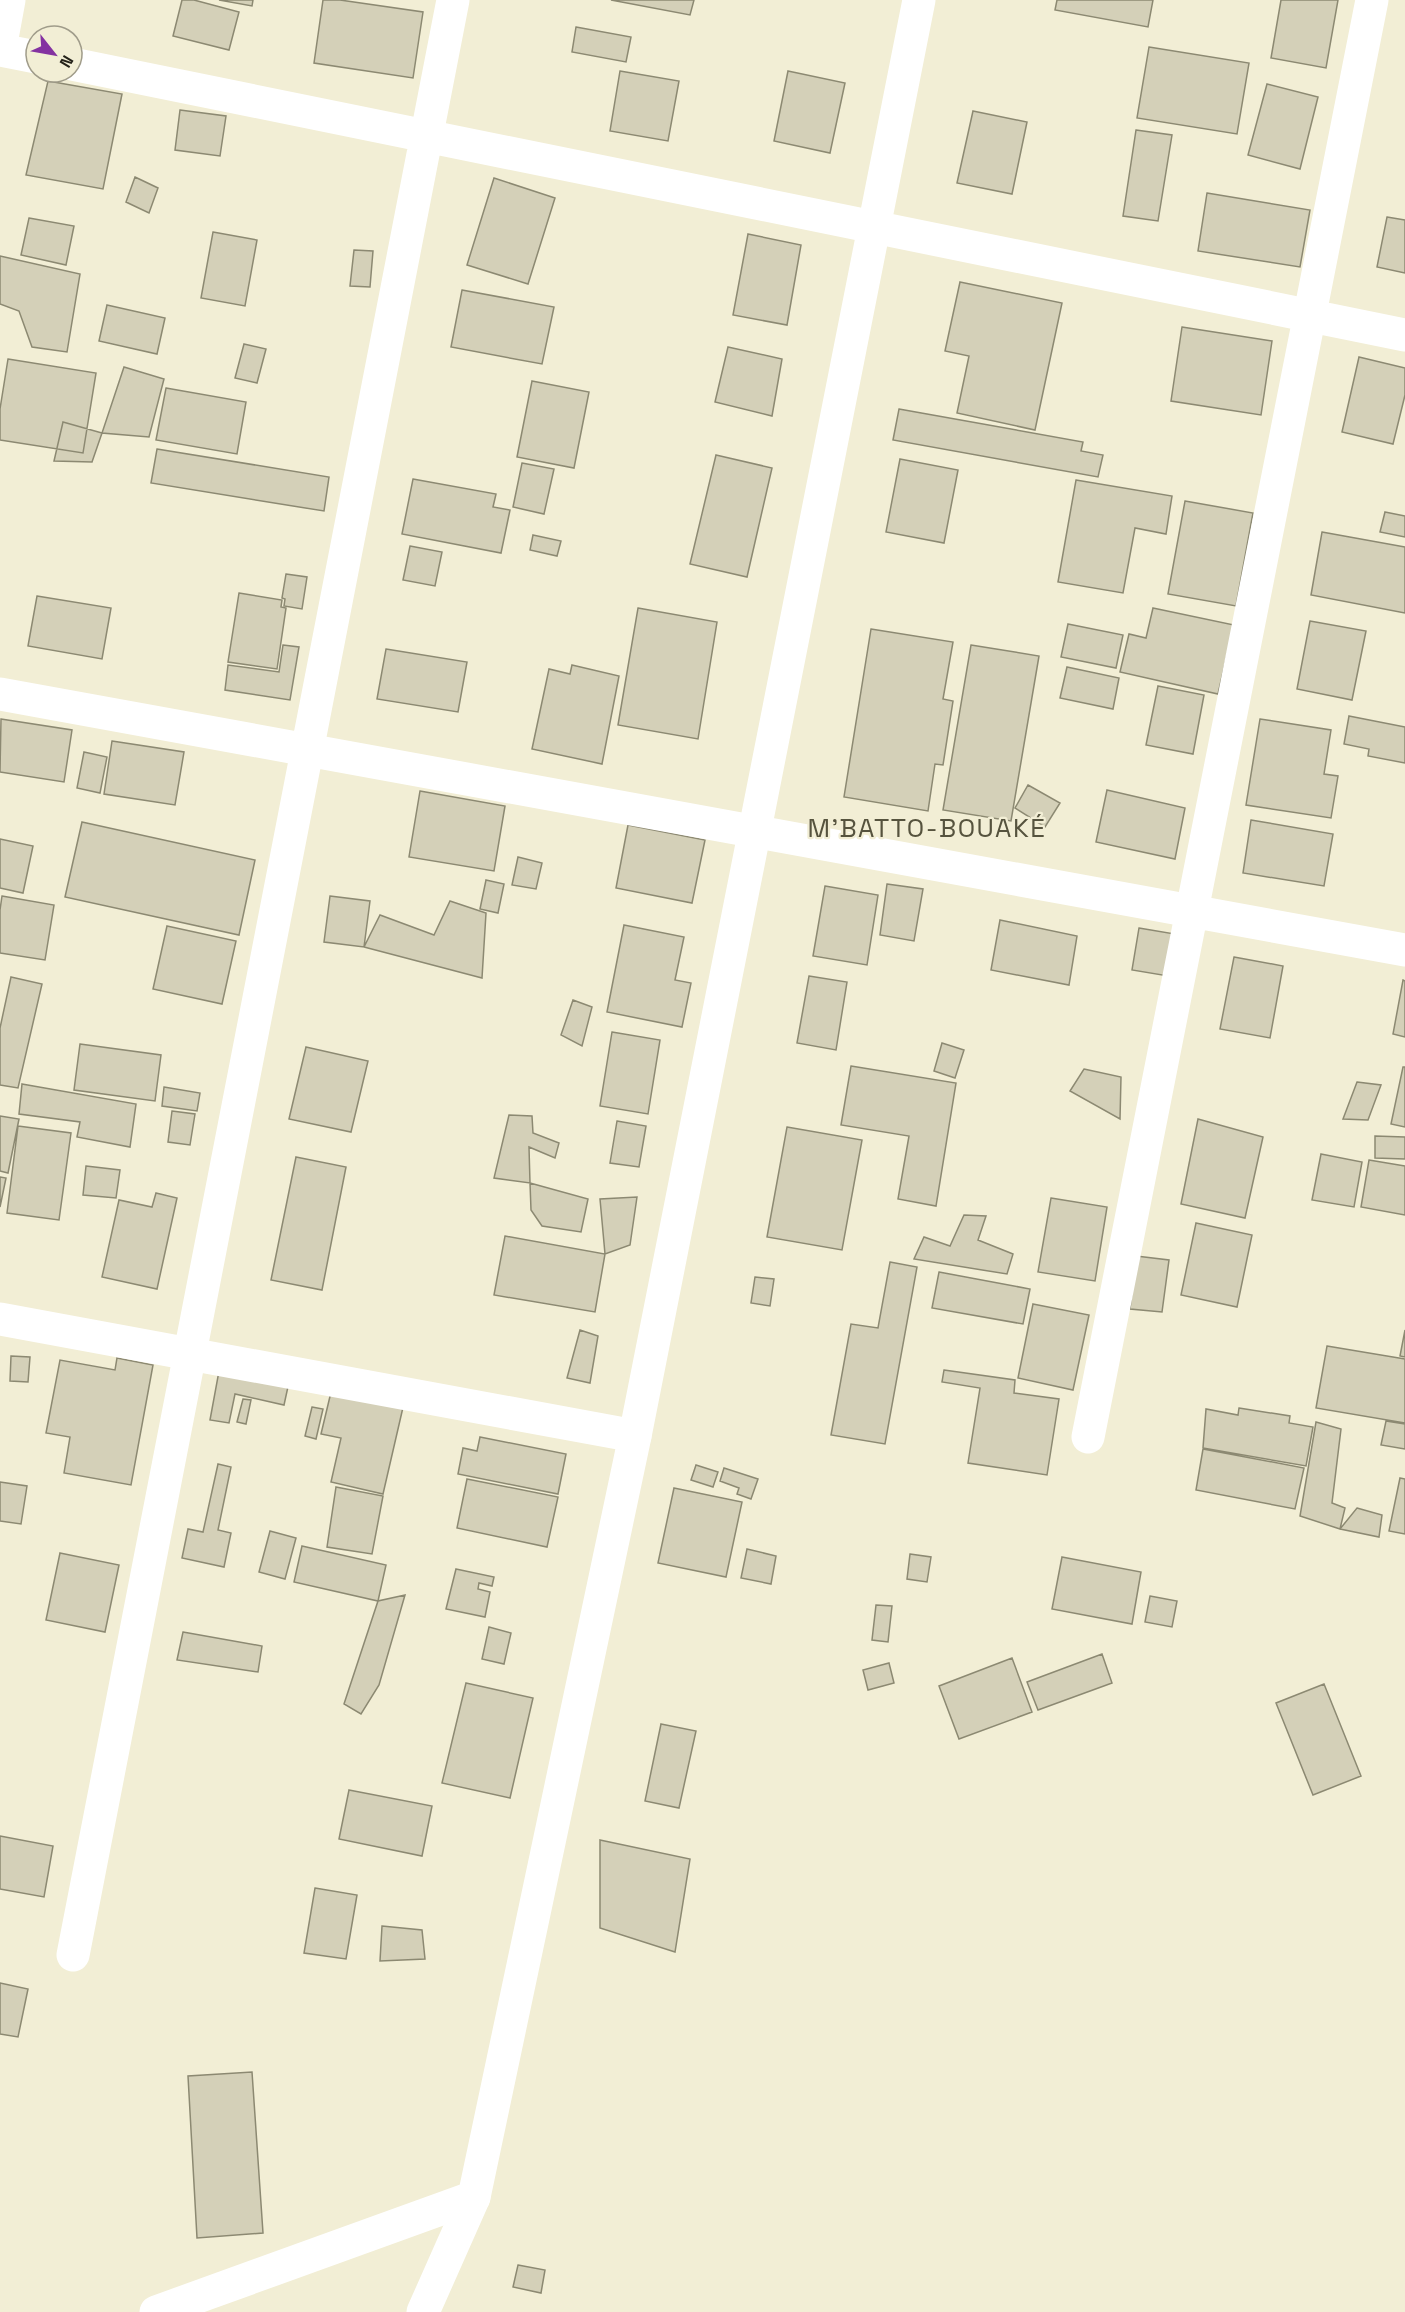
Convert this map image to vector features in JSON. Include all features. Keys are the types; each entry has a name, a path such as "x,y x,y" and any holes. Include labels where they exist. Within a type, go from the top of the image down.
{"street":[{"path":"9,0 0,49 24,54"},
{"path":"73,1955 453,0"},
{"path":"423,2312 474,2197 635,1436 919,0"},
{"path":"1088,1437 1372,0"},
{"path":"84,66 1405,335"},
{"path":"0,694 1405,950"},
{"path":"0,1319 635,1436"},
{"path":"156,2312 474,2197"}],"building":[{"path":"182,0 194,0 239,12 229,50 173,36"},
{"path":"219,0 253,0 252,6"},
{"path":"323,0 340,0 423,12 413,78 314,63"},
{"path":"611,0 694,0 690,15"},
{"path":"1057,0 1153,0 1148,27 1055,10"},
{"path":"1281,0 1338,0 1326,68 1271,58"},
{"path":"576,27 631,37 626,62 572,52"},
{"path":"1149,47 1249,63 1237,134 1137,118"},
{"path":"620,71 679,81 668,141 610,131"},
{"path":"788,71 845,83 830,153 774,141"},
{"path":"47,84 65,84 122,94 103,189 26,175"},
{"path":"1267,84 1318,97 1300,169 1248,155"},
{"path":"180,110 226,116 220,156 175,150"},
{"path":"973,111 1027,122 1012,194 957,183"},
{"path":"1136,130 1172,135 1158,221 1123,216"},
{"path":"135,177 158,188 149,213 126,202"},
{"path":"494,178 555,198 528,284 467,265"},
{"path":"1207,193 1310,210 1300,267 1198,251"},
{"path":"1387,217 1405,220 1405,273 1377,267"},
{"path":"29,218 74,226 66,265 21,255"},
{"path":"213,232 257,240 245,306 201,298"},
{"path":"748,234 801,245 787,325 733,315"},
{"path":"354,250 373,251 370,287 350,286"},
{"path":"0,256 80,274 67,352 32,347 19,311 0,304"},
{"path":"960,282 1062,303 1035,430 957,413 969,356 945,351"},
{"path":"462,290 554,307 542,364 451,347"},
{"path":"107,305 165,318 157,354 99,341"},
{"path":"1182,327 1272,341 1261,415 1171,401"},
{"path":"244,344 266,349 257,383 235,378"},
{"path":"728,347 782,359 772,416 715,402"},
{"path":"1359,357 1405,368 1405,395 1393,444 1342,432"},
{"path":"8,359 96,373 83,453 0,440 0,409"},
{"path":"124,367 164,379 149,437 102,433"},
{"path":"532,381 589,392 574,468 517,457"},
{"path":"166,388 246,402 237,454 156,440"},
{"path":"899,409 1083,442 1081,451 1103,455 1098,477 893,440"},
{"path":"63,422 102,433 92,462 54,461"},
{"path":"157,449 329,477 324,511 151,483"},
{"path":"716,455 772,468 747,577 690,564"},
{"path":"900,459 958,470 944,543 886,532"},
{"path":"522,463 554,469 544,514 513,507"},
{"path":"413,479 496,494 493,507 510,510 501,553 402,534"},
{"path":"1076,480 1172,496 1166,534 1135,528 1123,593 1058,582"},
{"path":"1185,501 1253,513 1236,606 1168,594"},
{"path":"1385,512 1405,516 1405,537 1380,532"},
{"path":"1322,532 1405,547 1405,613 1311,595"},
{"path":"533,535 561,541 557,556 530,550"},
{"path":"410,546 442,552 435,586 403,580"},
{"path":"286,574 307,577 302,609 284,606 285,599 282,598"},
{"path":"239,593 282,600 281,607 286,608 277,669 228,662"},
{"path":"37,596 111,608 102,659 28,646"},
{"path":"638,608 717,622 698,739 618,725"},
{"path":"1153,608 1234,625 1218,694 1120,672 1129,634 1146,638"},
{"path":"1310,621 1366,631 1352,700 1297,689"},
{"path":"1068,624 1123,635 1116,668 1061,657"},
{"path":"871,629 953,642 943,699 953,701 943,765 935,764 928,811 844,797"},
{"path":"283,645 299,647 290,700 225,690 228,665 279,672"},
{"path":"971,645 1039,656 1011,821 943,810"},
{"path":"386,649 467,662 458,712 377,699"},
{"path":"572,665 619,676 602,764 532,749 549,669 570,674"},
{"path":"1067,667 1119,678 1113,709 1060,698"},
{"path":"1158,686 1204,695 1193,754 1146,745"},
{"path":"1349,716 1405,727 1405,763 1368,756 1369,749 1344,744"},
{"path":"1,719 72,730 64,782 0,772"},
{"path":"1260,719 1331,730 1324,774 1338,776 1331,818 1246,805"},
{"path":"112,741 184,752 175,805 104,794"},
{"path":"84,752 107,757 100,793 77,788"},
{"path":"1028,785 1060,803 1045,827 1015,808"},
{"path":"1107,790 1185,808 1175,859 1096,842"},
{"path":"420,791 505,806 494,871 409,857"},
{"path":"1251,820 1333,834 1324,886 1243,873"},
{"path":"82,822 255,860 239,935 65,897"},
{"path":"628,825 705,840 692,903 616,888"},
{"path":"0,839 33,846 23,893 0,888"},
{"path":"518,857 542,863 536,889 512,885"},
{"path":"486,880 504,884 498,913 480,909"},
{"path":"887,884 923,889 914,941 880,935"},
{"path":"825,886 878,895 867,965 813,956"},
{"path":"2,896 54,905 45,960 0,953"},
{"path":"330,896 370,901 364,947 324,942"},
{"path":"450,901 486,913 482,978 364,947 380,915 434,935"},
{"path":"1000,920 1077,936 1069,985 991,970"},
{"path":"624,925 684,937 675,980 691,983 682,1027 607,1012"},
{"path":"167,926 236,941 222,1004 153,989"},
{"path":"1139,928 1175,934 1168,976 1132,970"},
{"path":"1234,957 1283,966 1270,1038 1220,1029"},
{"path":"809,976 847,982 836,1050 797,1043"},
{"path":"11,977 42,984 18,1088 0,1085 0,1028"},
{"path":"1403,980 1405,981 1405,1037 1393,1034"},
{"path":"573,1000 592,1007 582,1046 561,1035"},
{"path":"612,1032 660,1040 648,1114 600,1106"},
{"path":"942,1043 964,1050 955,1078 934,1071"},
{"path":"80,1044 161,1055 155,1101 74,1090"},
{"path":"306,1047 368,1061 351,1132 289,1119"},
{"path":"851,1066 956,1083 936,1206 898,1199 909,1136 841,1125"},
{"path":"1403,1067 1405,1067 1405,1127 1391,1124"},
{"path":"1084,1069 1121,1077 1120,1119 1070,1091"},
{"path":"1357,1082 1381,1085 1368,1120 1343,1119"},
{"path":"22,1084 136,1104 130,1147 77,1137 80,1122 19,1114"},
{"path":"164,1087 200,1093 197,1111 162,1106"},
{"path":"172,1111 195,1114 190,1145 168,1142"},
{"path":"509,1115 532,1116 533,1133 559,1143 555,1158 529,1147 530,1183 494,1178"},
{"path":"0,1116 19,1119 8,1173 0,1171"},
{"path":"1198,1119 1263,1137 1245,1218 1181,1204"},
{"path":"617,1121 646,1126 639,1167 610,1163"},
{"path":"18,1126 71,1133 59,1220 7,1213"},
{"path":"787,1127 862,1140 842,1250 767,1237"},
{"path":"1375,1136 1405,1137 1405,1159 1375,1158"},
{"path":"1321,1154 1362,1162 1354,1207 1312,1200"},
{"path":"296,1157 346,1167 322,1290 271,1280"},
{"path":"1369,1160 1405,1166 1405,1215 1361,1207"},
{"path":"86,1166 120,1170 116,1198 83,1195"},
{"path":"0,1177 6,1178 0,1207"},
{"path":"530,1183 588,1199 581,1232 542,1226 531,1210"},
{"path":"156,1193 177,1198 157,1289 102,1277 119,1200 152,1207"},
{"path":"637,1197 630,1245 605,1254 600,1199"},
{"path":"1051,1198 1107,1207 1095,1281 1038,1272"},
{"path":"964,1215 986,1216 978,1240 1013,1254 1007,1274 914,1259 924,1237 950,1246"},
{"path":"1196,1223 1252,1235 1237,1307 1181,1295"},
{"path":"505,1236 605,1254 595,1312 494,1295"},
{"path":"1136,1256 1169,1260 1162,1312 1130,1309"},
{"path":"890,1262 917,1267 885,1444 831,1435 851,1324 878,1328"},
{"path":"939,1272 1030,1289 1023,1324 932,1308"},
{"path":"755,1277 774,1279 770,1306 751,1303"},
{"path":"1033,1304 1089,1315 1073,1390 1018,1378"},
{"path":"580,1330 598,1336 590,1383 567,1378"},
{"path":"1405,1330 1405,1357 1400,1356"},
{"path":"1327,1346 1405,1359 1405,1423 1316,1408"},
{"path":"11,1356 30,1357 28,1382 10,1381"},
{"path":"117,1358 153,1365 131,1485 64,1473 70,1437 46,1433 60,1360 115,1370"},
{"path":"944,1370 1015,1380 1014,1393 1059,1399 1047,1475 968,1463 980,1388 942,1382"},
{"path":"219,1371 289,1382 284,1405 235,1394 229,1423 210,1420"},
{"path":"332,1388 404,1403 383,1494 331,1482 341,1438 321,1434"},
{"path":"243,1399 251,1400 246,1424 237,1422"},
{"path":"312,1407 323,1409 316,1439 305,1436"},
{"path":"1239,1408 1290,1416 1289,1423 1313,1427 1306,1466 1203,1448 1206,1409 1238,1415"},
{"path":"1386,1421 1405,1424 1405,1449 1381,1445"},
{"path":"1316,1422 1341,1429 1332,1503 1345,1508 1340,1529 1300,1516"},
{"path":"480,1437 566,1454 558,1494 458,1474 463,1448 477,1451"},
{"path":"1203,1449 1304,1468 1295,1509 1196,1490"},
{"path":"218,1464 231,1467 218,1530 231,1533 224,1567 182,1558 188,1529 203,1532"},
{"path":"696,1465 718,1472 713,1487 691,1480"},
{"path":"724,1468 758,1479 751,1499 737,1494 739,1488 720,1481"},
{"path":"1400,1478 1405,1479 1405,1534 1389,1531"},
{"path":"467,1479 558,1497 547,1547 457,1528"},
{"path":"0,1482 27,1486 21,1524 0,1521"},
{"path":"336,1487 383,1496 372,1554 327,1547"},
{"path":"674,1488 742,1502 726,1577 658,1563"},
{"path":"1357,1508 1382,1515 1379,1537 1340,1529"},
{"path":"270,1531 296,1538 285,1579 259,1572"},
{"path":"302,1546 386,1565 378,1601 294,1582"},
{"path":"747,1549 776,1556 771,1584 741,1578"},
{"path":"60,1553 119,1565 105,1632 46,1620"},
{"path":"910,1554 931,1557 927,1582 907,1579"},
{"path":"1062,1557 1141,1572 1132,1624 1052,1609"},
{"path":"456,1569 494,1577 492,1586 479,1583 478,1589 490,1592 485,1617 446,1609"},
{"path":"405,1595 379,1685 361,1714 344,1704 378,1601"},
{"path":"1150,1596 1177,1601 1172,1627 1145,1622"},
{"path":"876,1605 892,1606 888,1642 872,1640"},
{"path":"489,1627 511,1633 504,1664 482,1659"},
{"path":"183,1632 262,1646 258,1672 177,1660"},
{"path":"1102,1654 1112,1683 1038,1710 1027,1682"},
{"path":"1012,1658 1032,1712 959,1739 939,1686"},
{"path":"889,1663 894,1683 868,1690 863,1670"},
{"path":"466,1683 533,1698 510,1798 442,1783"},
{"path":"1324,1684 1361,1776 1313,1795 1276,1703"},
{"path":"661,1724 696,1731 679,1808 645,1801"},
{"path":"349,1790 432,1806 422,1856 339,1839"},
{"path":"0,1836 53,1846 44,1897 0,1889"},
{"path":"600,1840 690,1859 675,1952 600,1928"},
{"path":"315,1888 357,1895 346,1959 304,1953"},
{"path":"382,1926 422,1930 425,1959 380,1961"},
{"path":"0,1983 28,1989 18,2037 0,2034"},
{"path":"252,2072 263,2233 197,2238 188,2076"},
{"path":"518,2265 545,2270 541,2293 513,2287"}],"district":[{"name":"M'BATTO-BOUAKÉ","path":"927,828"}]}
